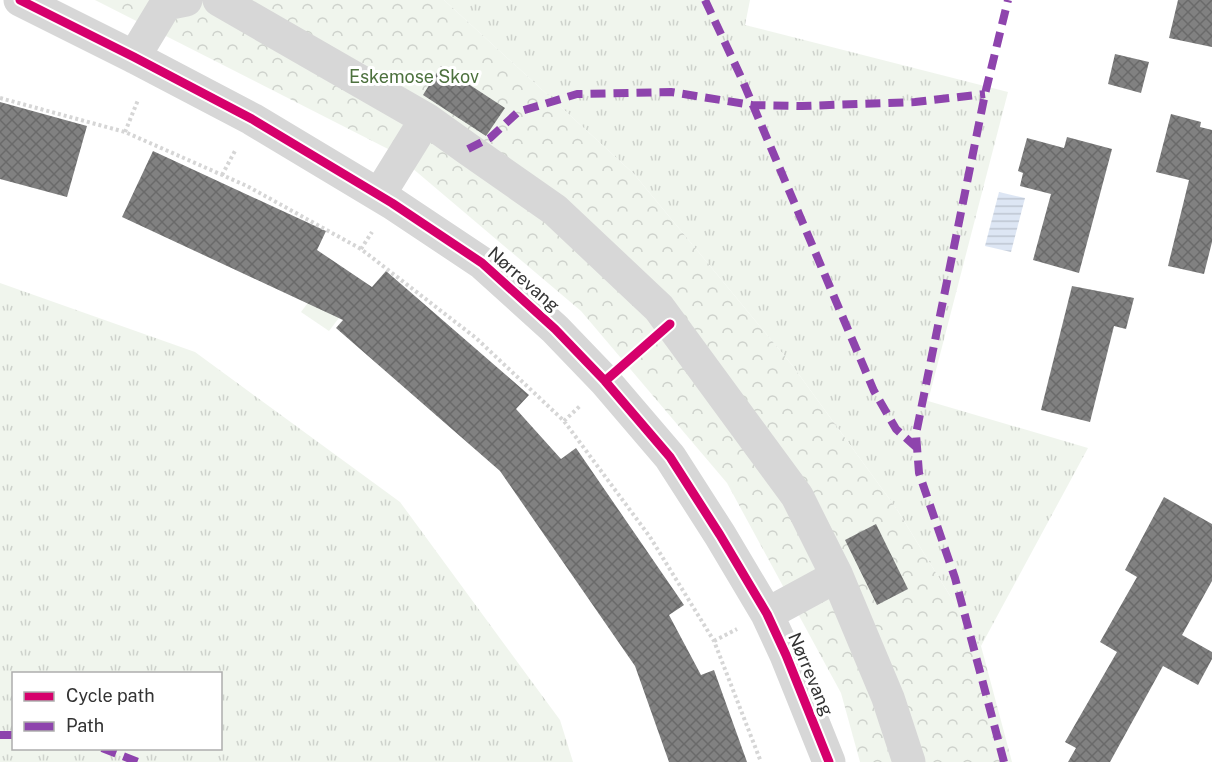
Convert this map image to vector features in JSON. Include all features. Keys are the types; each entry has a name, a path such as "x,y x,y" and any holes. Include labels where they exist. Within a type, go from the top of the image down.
{"street":[{"name":"Nørrevang","path":"20,0 252,119 379,195 482,263 555,329 605,381 670,457 720,535 767,614 829,762"},
{"path":"134,57 166,4 186,0"},
{"path":"219,0 426,119 555,210 658,308 797,496 837,576 888,698 909,762"},
{"path":"379,195 426,119"},
{"path":"767,614 837,576"}],"path":[{"path":"0,98 125,132 247,186 361,249 476,338 564,422 650,537 714,641 761,762"}],"green space":[{"name":"Eskemose Skov","path":"95,0 444,0 634,174 792,365 896,508 981,646 1012,762 860,762 841,693 727,483 581,311 392,151"},
{"path":"444,0 750,0 745,25 1008,92 928,401 1088,448 981,646 896,508 792,365 634,174"},
{"path":"0,283 195,352 400,502 560,720 573,762 0,762"},
{"path":"320,287 348,306 329,331 301,312"}],"shaded area":[{"path":"999,192 1025,198 1011,252 985,246"}],"building":[{"path":"1178,0 1212,0 1212,47 1169,38"},
{"path":"1115,54 1149,62 1141,93 1108,84"},
{"path":"441,66 505,108 486,136 423,95"},
{"path":"0,102 87,126 67,197 0,179"},
{"path":"1171,114 1201,122 1200,127 1212,130 1212,242 1204,274 1168,266 1189,180 1156,172"},
{"path":"1067,137 1112,149 1079,273 1033,260 1051,194 1020,186 1023,173 1018,171 1027,138 1064,148"},
{"path":"153,151 326,231 317,250 372,287 386,271 529,395 516,409 561,459 576,448 684,605 669,615 701,675 714,670 747,762 669,762 635,666 500,471 336,328 343,320 122,217"},
{"path":"1072,286 1134,298 1126,329 1114,326 1090,422 1041,410"},
{"path":"1164,497 1212,524 1212,581 1182,635 1212,652 1212,659 1198,685 1163,666 1110,762 1068,762 1076,748 1065,742 1117,652 1100,642 1137,577 1125,570"},
{"path":"876,524 908,589 877,605 845,540"}],"marked path":[{"path":"705,0 741,77 874,391 896,429 917,448"},
{"path":"1004,762 955,578 919,473 916,434 985,94 1008,0"},
{"path":"468,149 490,138 518,112 577,94 671,92 752,105 802,106 915,102 985,94"},
{"path":"0,735 12,735"},
{"path":"107,750 138,762"}],"cycle path":[{"path":"20,0 252,119 392,203 482,263 555,329 605,381 670,457 720,535 767,614 829,762"},
{"path":"605,381 670,324"}]}
